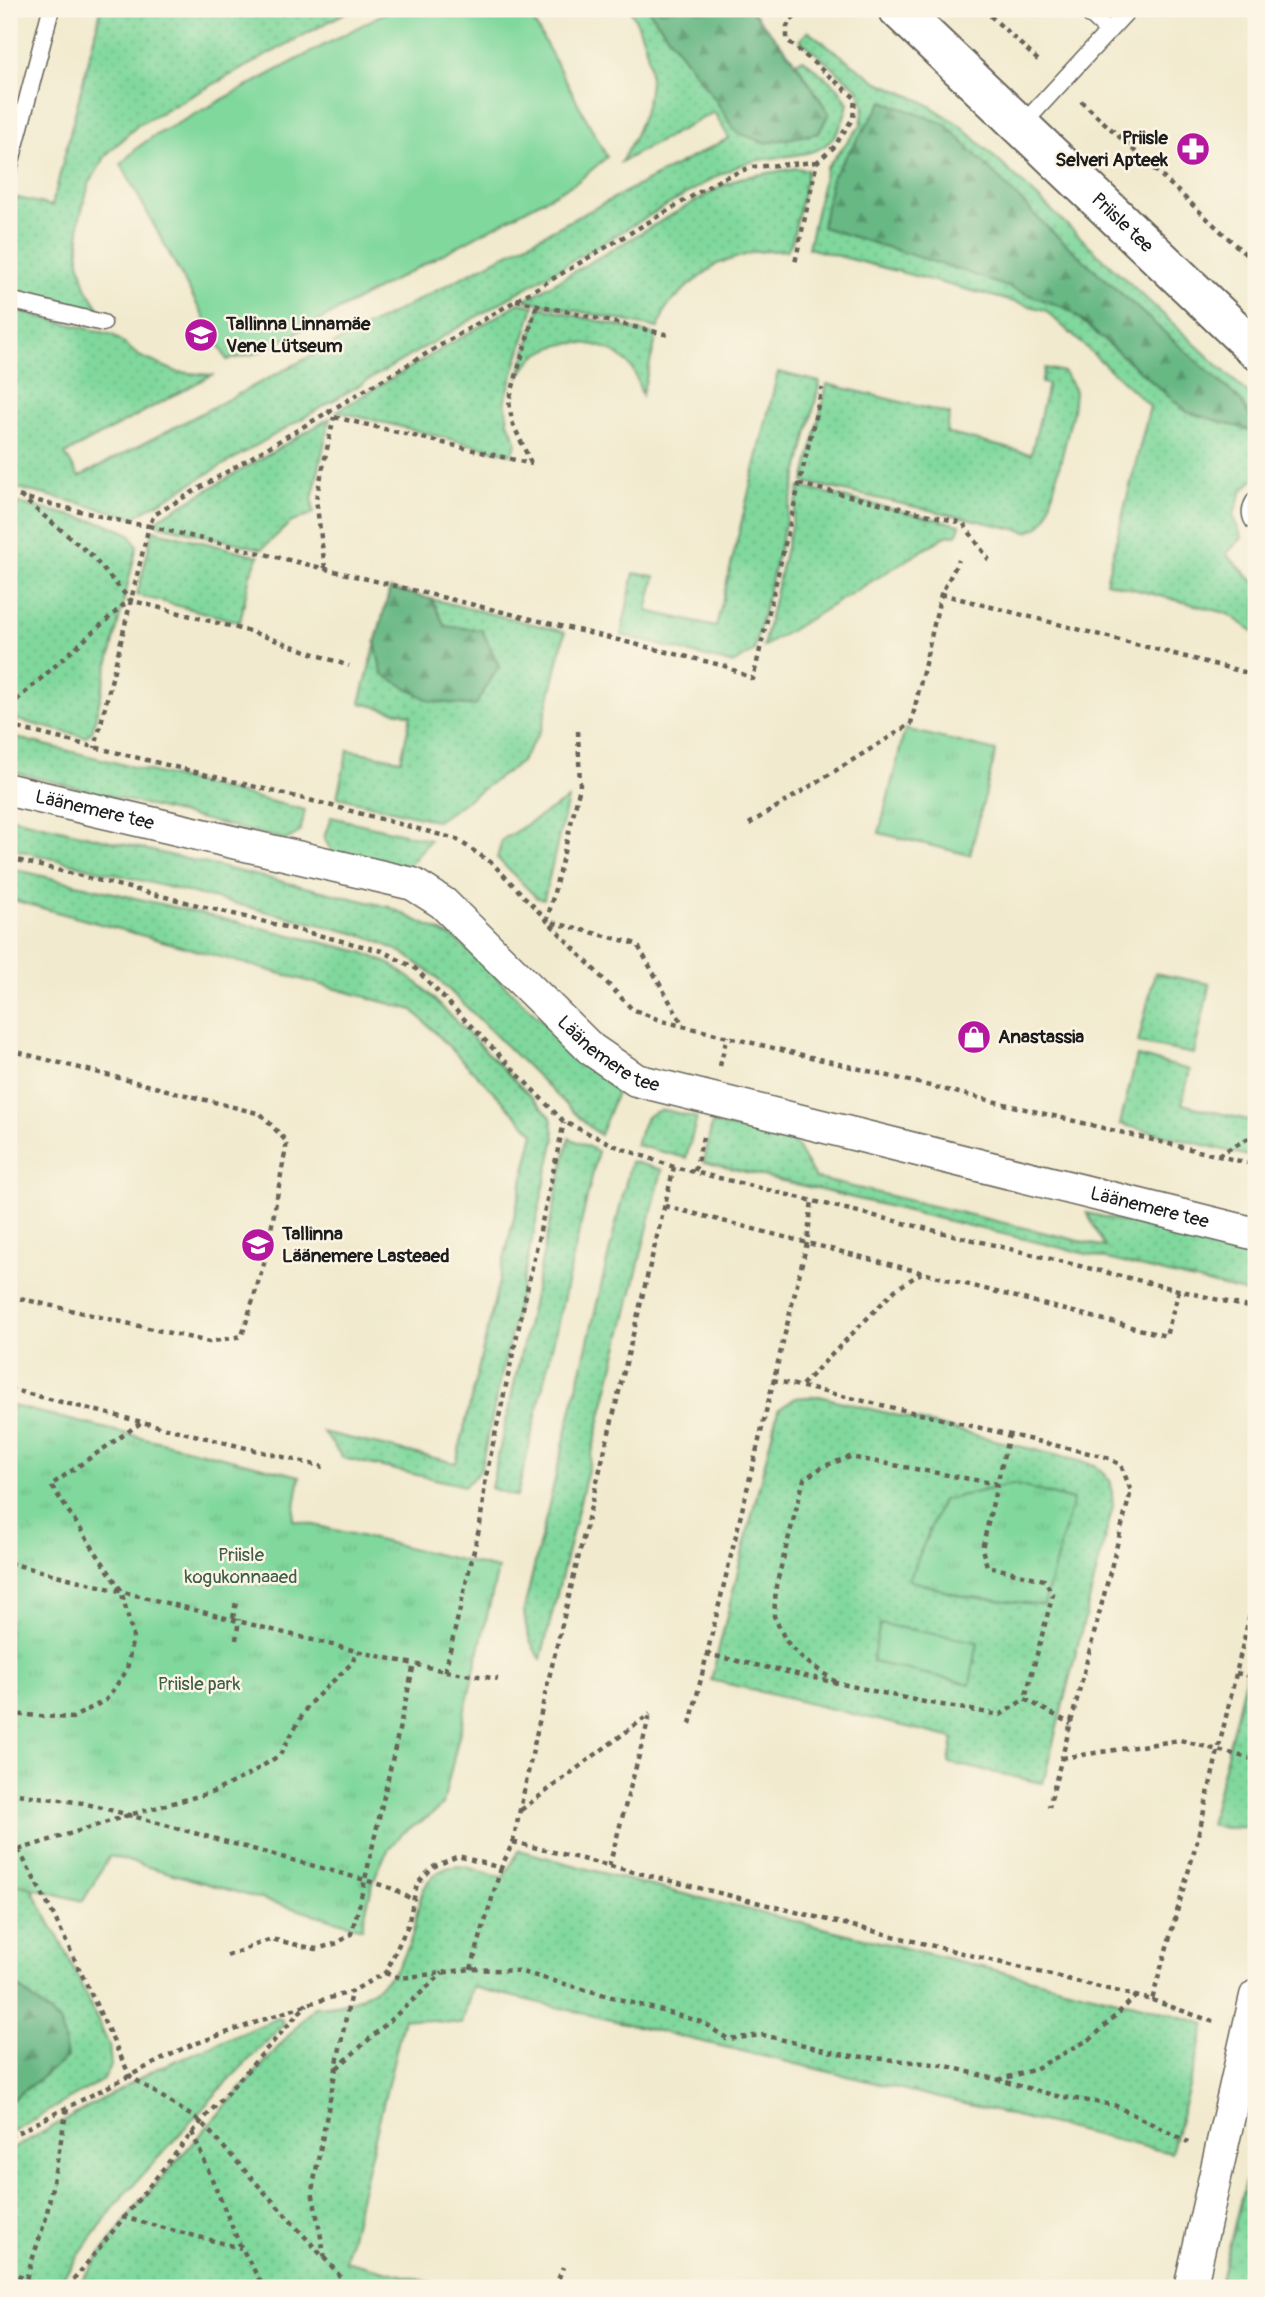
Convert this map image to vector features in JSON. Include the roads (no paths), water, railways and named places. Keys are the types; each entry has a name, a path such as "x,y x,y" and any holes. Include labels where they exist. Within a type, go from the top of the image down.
{"street":[{"name":"Priisle tee","path":"898,9 1256,350"},
{"name":"Läänemere tee","path":"9,790 412,884 443,903 591,1049 636,1080 1256,1234"},
{"path":"1190,2288 1256,1996"}],"lane":[{"path":"9,169 51,9"},
{"path":"1084,9 1108,31"},
{"path":"1022,125 1129,9"},
{"path":"9,300 103,323"},
{"path":"1256,499 1250,514 1256,524"}],"place":[{"name":"Priisle Selveri Apteek","path":"1193,149"},
{"name":"Tallinna Linnamäe Vene Lütseum","path":"201,335"},
{"name":"Anastassia","path":"974,1037"},
{"name":"Tallinna Läänemere Lasteaed","path":"258,1245"}],"park label":[{"name":"Priisle kogukonnaaed","path":"241,1566"},
{"name":"Priisle park","path":"199,1684"}]}
